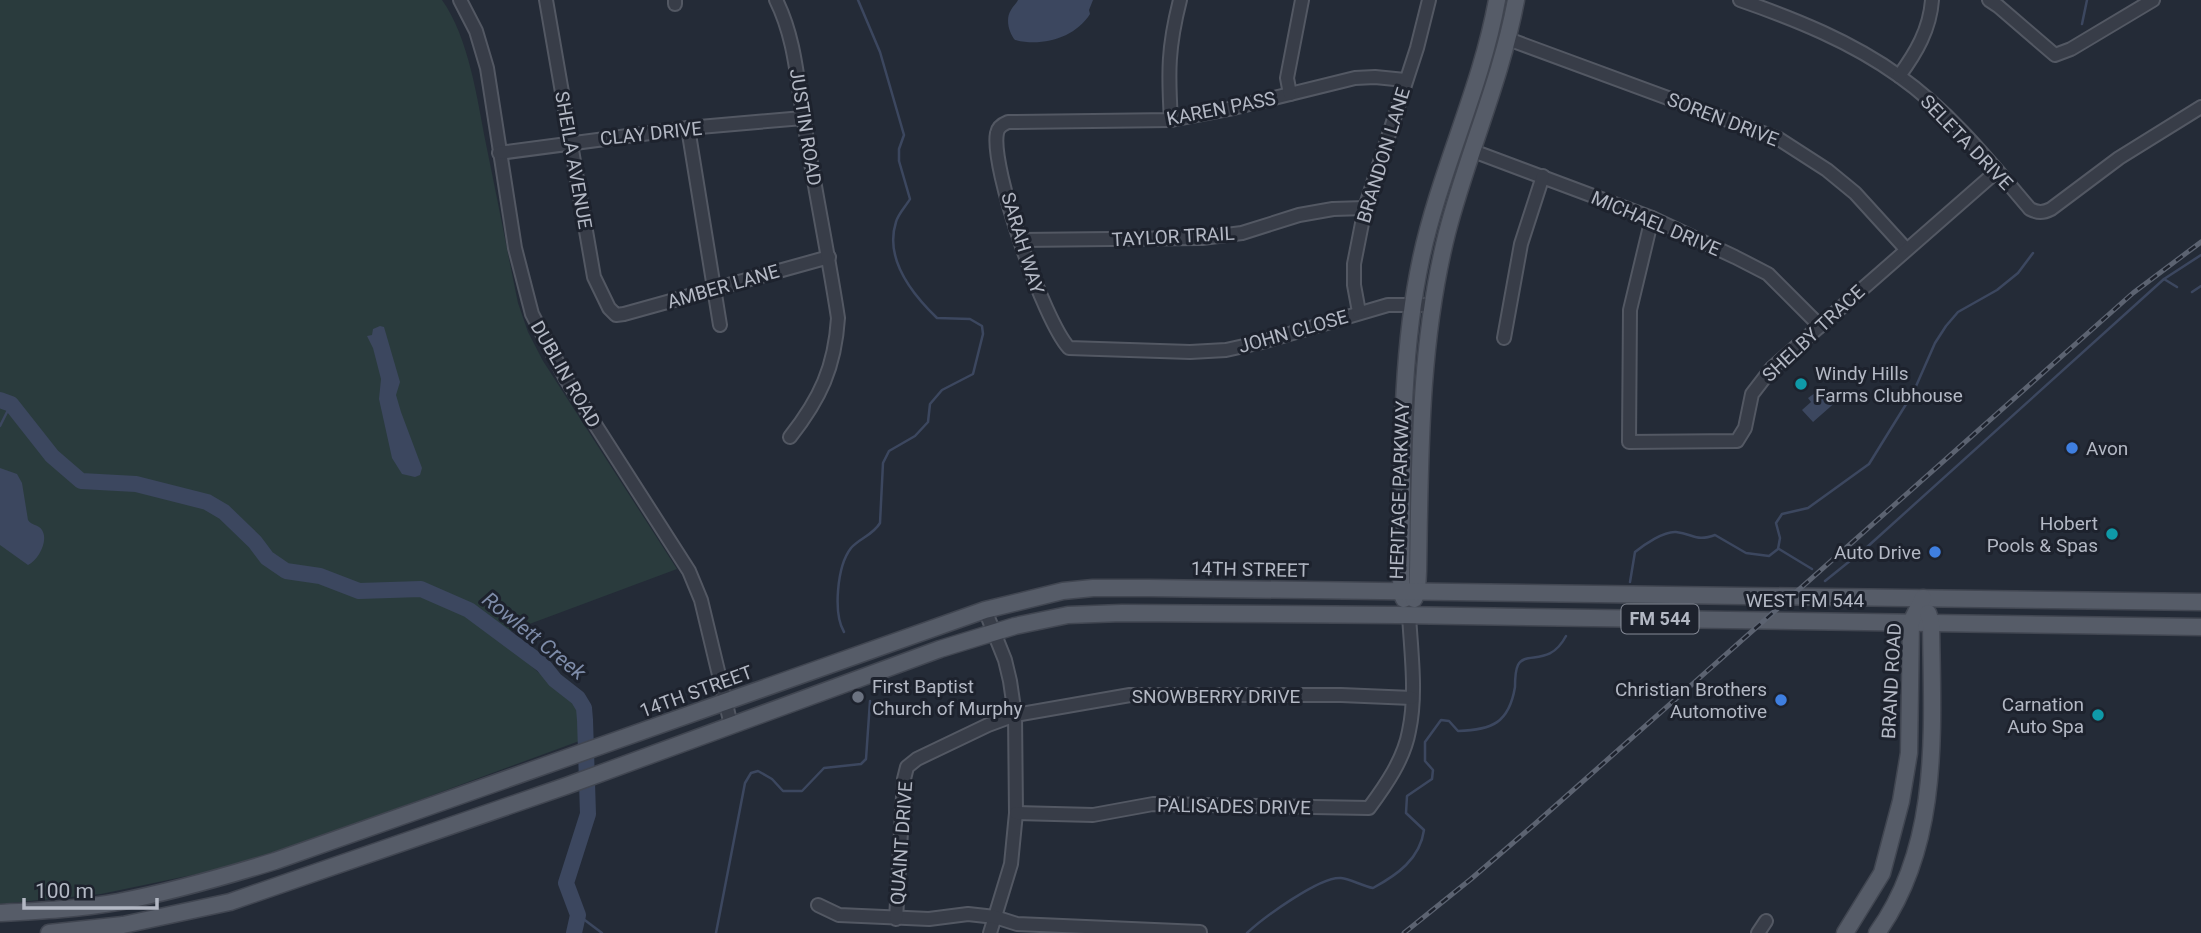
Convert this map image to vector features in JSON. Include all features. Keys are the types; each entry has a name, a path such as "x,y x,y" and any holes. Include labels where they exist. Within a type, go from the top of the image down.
{"main road":[{"name":"HERITAGE PARKWAY","path":"1413,414 1406,379 1420,263 1431,216 1491,34 1497,0"},
{"name":"HERITAGE PARKWAY","path":"1409,615 1413,414 1447,234 1508,39 1516,0"},
{"name":"14TH STREET","path":"0,913 118,902 214,879 457,798 985,610 1063,591 1093,588 1409,592"},
{"name":"WEST FM 544","path":"1409,592 2201,602"},
{"name":"BRAND ROAD","path":"1844,933 1882,873 1901,801 1909,753 1911,622 1923,597"},
{"name":"BRAND ROAD","path":"1877,933 1887,920 1911,867 1926,818 1932,753 1931,622 1923,597"},
{"path":"2160,601 2161,626"},
{"path":"48,933 123,925 230,902 628,764 940,649 1068,615 1409,615"},
{"name":"WEST FM 544","path":"1409,615 2201,627"},
{"path":"1909,753 1932,753"}],"street":[{"name":"DUBLIN ROAD","path":"460,0 472,22 483,55 515,248 532,314 566,379 689,570 701,600 731,725"},
{"name":"SHEILA AVENUE","path":"546,0 594,277 609,308 616,315"},
{"name":"JUSTIN ROAD","path":"776,0 790,34 798,75 838,318 831,368 808,415 790,437"},
{"path":"1171,120 1168,68 1171,37 1180,0"},
{"path":"1290,94 1287,78 1302,0"},
{"name":"BRANDON LANE","path":"1359,312 1354,285 1354,264 1365,208 1417,48 1429,0"},
{"name":"SELETA DRIVE","path":"1740,0 1840,41 1899,76 1945,114 2030,209 2041,213 2051,209 2119,158 2201,107"},
{"path":"1899,76 1925,31 1932,0"},
{"path":"1989,0 2054,55 2071,49 2154,0"},
{"name":"SOREN DRIVE","path":"1508,39 1779,139 1827,170 1855,193 1906,249"},
{"name":"KAREN PASS","path":"997,132 1008,122 1171,120 1197,117 1355,78 1405,80"},
{"name":"CLAY DRIVE","path":"499,153 688,128 803,118"},
{"path":"688,128 720,325"},
{"name":"SARAH WAY","path":"997,132 1000,165 1020,240 1042,302 1062,341 1069,348"},
{"name":"MICHAEL DRIVE","path":"1473,151 1652,218 1768,274 1820,326"},
{"name":"SHELBY TRACE","path":"1652,218 1630,310 1629,443 1737,442 1745,428 1749,404 1756,387 1772,368 1997,171"},
{"path":"1504,338 1521,244 1543,176"},
{"name":"TAYLOR TRAIL","path":"1020,240 1202,238 1242,233 1299,215 1333,209 1365,208"},
{"name":"AMBER LANE","path":"616,315 829,257"},
{"name":"JOHN CLOSE","path":"1069,348 1190,352 1226,350 1388,305 1433,306"},
{"path":"985,610 1005,660 1015,715 1016,813 1011,864 990,933"},
{"path":"1409,615 1412,698"},
{"name":"SNOWBERRY DRIVE","path":"907,767 917,759 1015,715 1130,695 1341,695 1412,698"},
{"name":"PALISADES DRIVE","path":"1016,813 1093,815 1153,804 1368,808 1391,778 1405,743 1409,732 1412,698"},
{"name":"QUAINT DRIVE","path":"896,919 904,779 907,767"},
{"path":"818,905 839,915 929,919 968,914 995,917 1017,924 1200,932"},
{"path":"1758,933 1766,920"}],"shaded area":[{"path":"0,0 442,0 459,32 471,69 518,303 528,332 543,361 677,569 497,636 577,706 582,740 276,853 216,870 101,894 0,904"}],"water":[{"path":"1018,0 1093,0 1090,14 1067,35 1047,41 1025,42 1015,40 1009,26 1008,18"},
{"path":"384,327 400,382 396,395 401,412 422,468 420,475 415,477 402,474 392,458 379,399 381,379 367,336 372,335 373,329"},
{"path":"1827,388 1838,400 1813,422 1802,410 1811,402 1808,398 1815,393 1818,396"},
{"path":"0,468 17,474 22,483 28,520 44,534 41,550 28,565 0,545"}],"waterway":[{"path":"844,632 838,613 842,566 851,548 874,531 880,523 883,463 889,451 915,436 928,422 930,404 942,390 973,374 983,334 982,326 970,319 937,318 910,287 897,262 893,236 900,213 910,199 899,161 899,149 904,135 880,52 858,0"},
{"path":"2082,24 2087,0"},
{"path":"1630,582 1635,552 1671,532 1699,538 1715,535 1746,553 1769,556 1778,549 1780,538 1776,523 1782,514 1808,508 1869,464 1913,393 1935,343 1946,326 1958,312 1997,290 2018,273 2033,253"},
{"path":"2164,279 2201,255"},
{"path":"1825,581 1866,548 2164,279 2177,287"},
{"path":"2192,292 2201,286"},
{"name":"Rowlett Creek","path":"0,400 11,404 52,456 81,481 136,484 207,502 224,512 255,542 267,558 286,571 320,576 359,591 421,589 469,610 543,665 555,680 578,698 584,708 588,814 566,883 578,915 574,933"},
{"path":"0,426 11,404"},
{"path":"1779,549 1812,569"},
{"path":"1247,933 1278,908 1320,884 1341,878 1373,888 1406,865 1418,849 1424,830 1406,813 1407,796 1432,779 1433,770 1425,761 1425,742 1441,720 1449,721 1458,731 1480,729 1497,722 1508,709 1512,699 1518,665 1526,659 1552,652 1566,636"},
{"path":"716,933 745,783 751,773 758,771 772,779 783,791 802,791 824,768 861,764 866,759 870,701"},
{"path":"578,915 602,933"}],"railway":[{"path":"1404,933 1536,823 2133,293 2201,242"}],"place":[{"name":"Windy Hills Farms Clubhouse","path":"1801,384"},
{"name":"Avon","path":"2072,448"},
{"name":"Hobert Pools & Spas","path":"2112,534"},
{"name":"Auto Drive","path":"1935,552"},
{"name":"First Baptist Church of Murphy","path":"858,697"},
{"name":"Christian Brothers Automotive","path":"1781,700"},
{"name":"Carnation Auto Spa","path":"2098,715"}]}
